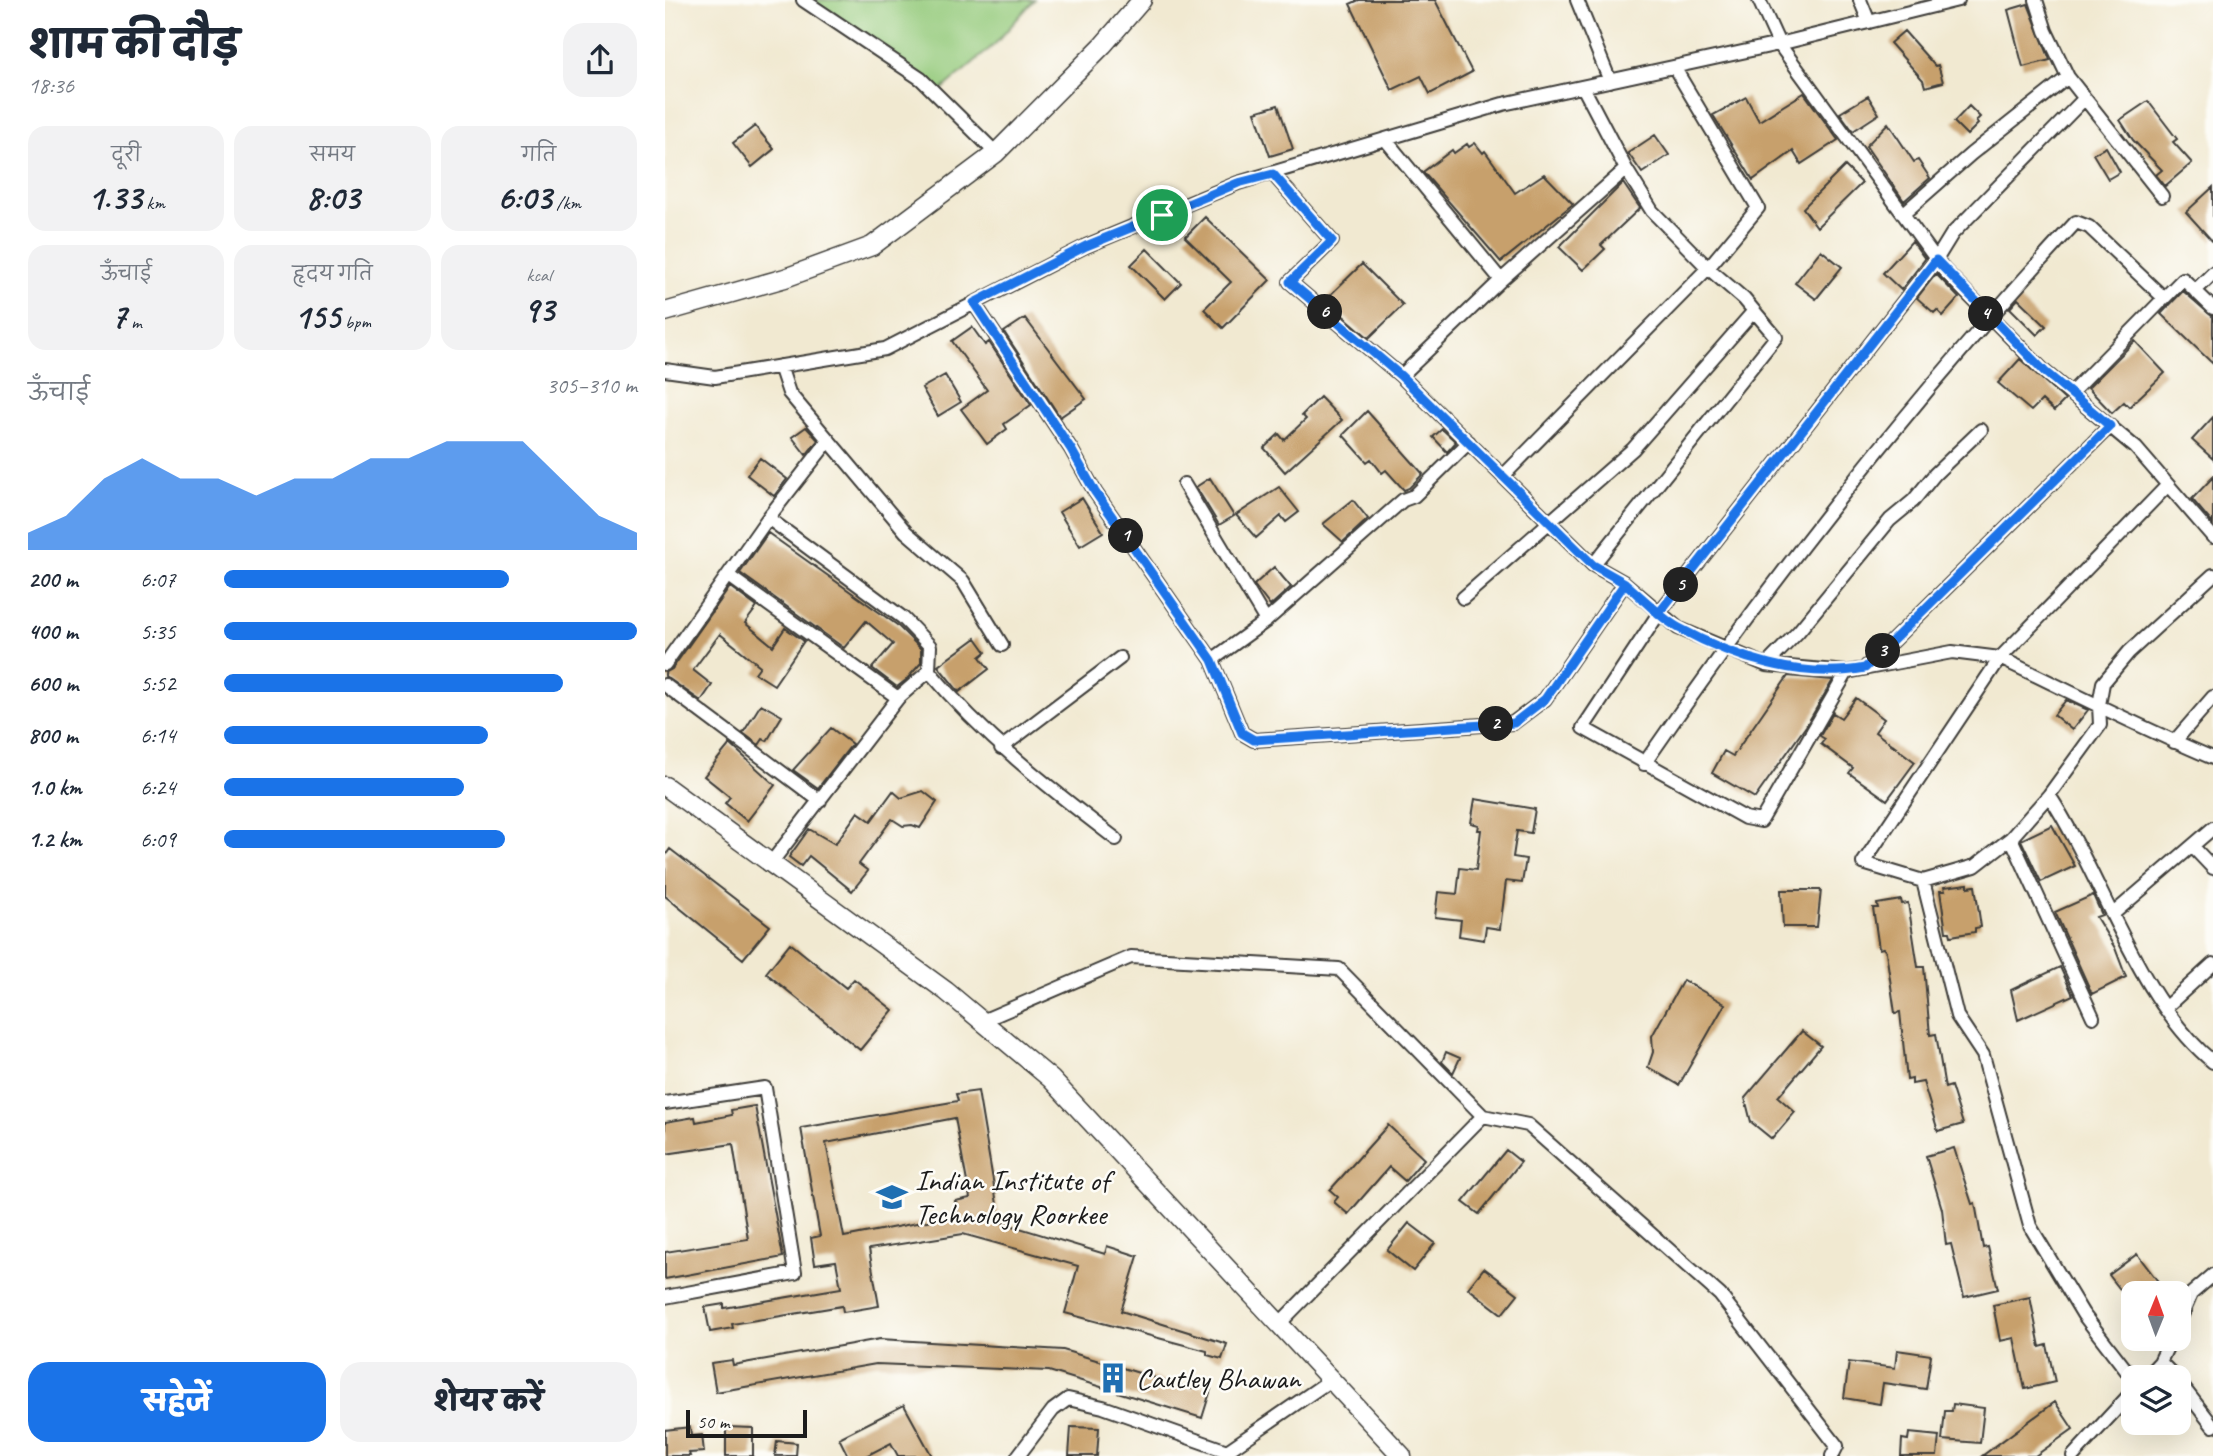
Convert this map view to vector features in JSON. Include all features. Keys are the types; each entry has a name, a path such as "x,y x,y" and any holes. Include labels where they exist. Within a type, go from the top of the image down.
{"street":[{"path":"803,0 921,79 996,153"},
{"path":"665,312 785,278 872,246 996,153 1103,45 1142,0"},
{"path":"1577,0 1611,80"},
{"path":"1759,0 1779,44 1936,260 1988,316 2071,393 2136,448 2213,537"},
{"path":"1860,0 1869,22"},
{"path":"665,370 715,377 885,349 1086,246 1238,183 1503,104 1779,44 1956,0"},
{"path":"2036,0 2046,31 2068,78 2084,99 2095,108 2162,196"},
{"path":"1504,475 1708,268 1758,208 1674,67"},
{"path":"1903,214 1971,154 2068,78"},
{"path":"1583,87 1626,169 1652,211 1708,268 1744,299 1776,337 1593,565"},
{"path":"1847,672 1761,821 1745,818 1583,728 1659,613 1936,260 1952,234 2084,99"},
{"path":"1385,139 1501,279"},
{"path":"1401,376 1501,279 1626,169"},
{"path":"1273,174 1332,241 1290,282 1401,376 1593,565 1625,583 1678,628 1766,665 1847,672 1952,652 2000,658 2213,758"},
{"path":"1644,764 1724,647 1988,316 2076,222 2089,227 2164,298"},
{"path":"2196,290 2213,273"},
{"path":"2071,393 2183,279 2213,308"},
{"path":"974,303 1071,449 1095,492 1212,660 1242,733 1254,740 1514,723 1545,699 1625,583"},
{"path":"1463,598 1633,449 1753,312"},
{"path":"780,366 789,393 906,531 963,581 1002,645"},
{"path":"1865,668 2110,426"},
{"path":"1766,665 1798,632 1890,520 1913,501 1935,474 1981,430"},
{"path":"665,664 768,518 829,440"},
{"path":"1212,660 1266,621 1403,500 1414,496 1469,442"},
{"path":"1184,484 1266,621"},
{"path":"2168,485 2000,658 1863,863 1923,881 1975,866 2011,838 2049,795 2100,725 2099,705 2103,683 2129,652 2213,575"},
{"path":"768,518 903,618 930,646 929,671 963,712 1002,748 1116,839"},
{"path":"729,576 898,698"},
{"path":"1002,748 1120,658"},
{"path":"771,863 898,698 929,671"},
{"path":"665,685 820,801"},
{"path":"2174,742 2213,697"},
{"path":"665,786 946,991 1051,1079 1402,1456"},
{"path":"2049,795 2075,834 2154,992 2202,1053 2213,1062"},
{"path":"2113,914 2213,828"},
{"path":"2011,838 2093,1017"},
{"path":"2193,847 2213,868"},
{"path":"1923,881 1957,1016 1983,1055 2030,1226 2083,1314 2123,1365"},
{"path":"982,1021 1131,957 1339,969 1483,1116 1528,1125 1720,1295 1837,1447 1832,1456"},
{"path":"2166,1007 2213,964"},
{"path":"665,1103 765,1088 795,1273 665,1297"},
{"path":"1279,1324 1483,1116"},
{"path":"2191,1294 2213,1275"},
{"path":"2157,1365 2165,1351"},
{"path":"2160,1362 2163,1365"},
{"path":"1018,1456 1053,1410 1068,1399 1103,1407 1227,1451 1332,1379"},
{"path":"2191,1398 2213,1426"},
{"path":"2073,1456 2121,1404"}],"green space":[{"path":"806,0 1034,0 995,44 938,93"}],"building":[{"path":"1359,0 1435,0 1472,72 1430,94 1421,76 1392,90 1350,4"},
{"path":"2028,4 2050,60 2023,67 2008,10"},
{"path":"1904,31 1935,66 1938,65 1943,82 1925,87 1923,80 1890,43"},
{"path":"1804,93 1838,140 1801,164 1793,151 1753,180 1713,115 1746,97 1759,121"},
{"path":"1868,96 1879,114 1853,131 1840,113"},
{"path":"2148,101 2177,139 2173,142 2192,163 2165,186 2156,175 2162,170 2133,140 2120,120"},
{"path":"1278,105 1293,149 1270,156 1255,112"},
{"path":"1969,106 1980,117 1976,121 1978,124 1967,135 1954,122"},
{"path":"1888,123 1914,162 1918,160 1930,178 1904,201 1866,146"},
{"path":"755,126 774,149 752,167 733,143"},
{"path":"1655,135 1669,155 1642,173 1628,153"},
{"path":"1475,143 1483,153 1485,151 1515,193 1544,174 1573,204 1501,262 1423,172 1452,150 1454,153 1467,144 1469,147"},
{"path":"2106,147 2120,172 2108,179 2093,154"},
{"path":"1845,166 1862,183 1817,227 1803,208"},
{"path":"1623,183 1640,208 1601,245 1605,249 1583,270 1559,247"},
{"path":"2213,187 2213,242 2186,212"},
{"path":"1205,217 1270,280 1223,328 1204,309 1231,282 1185,237"},
{"path":"1912,241 1925,259 1901,290 1883,273"},
{"path":"1147,249 1181,283 1165,299 1131,265"},
{"path":"1821,250 1842,267 1816,299 1795,283"},
{"path":"1362,264 1403,305 1369,338 1325,300"},
{"path":"1936,274 1959,298 1943,316 1937,310 1934,313 1917,298"},
{"path":"2183,291 2213,317 2213,364 2161,314"},
{"path":"2018,299 2046,326 2037,335 2010,308"},
{"path":"1025,318 1086,399 1060,417 1004,332"},
{"path":"972,327 985,345 989,342 1031,405 1004,424 1007,429 987,444 961,409 987,390 952,341"},
{"path":"2135,341 2165,373 2129,407 2124,402 2112,413 2088,388"},
{"path":"2020,359 2065,400 2054,411 2042,400 2031,411 1998,383"},
{"path":"945,375 961,402 938,416 922,388"},
{"path":"1320,397 1342,420 1285,472 1264,448 1279,434 1284,440 1306,419 1302,415"},
{"path":"1367,411 1423,474 1409,488 1404,490 1386,470 1382,473 1371,459 1367,462 1343,435"},
{"path":"2213,417 2213,459 2192,440"},
{"path":"806,427 818,440 806,455 792,437"},
{"path":"1442,429 1456,442 1447,452 1433,437"},
{"path":"760,458 787,479 774,496 747,475"},
{"path":"2213,477 2213,524 2192,499"},
{"path":"1210,478 1234,516 1219,525 1196,487"},
{"path":"1279,487 1299,512 1286,522 1281,516 1256,538 1236,515"},
{"path":"1082,498 1103,532 1080,546 1059,512"},
{"path":"1353,500 1368,519 1343,542 1323,524"},
{"path":"768,533 897,625 921,649 921,663 906,680 897,687 872,668 893,644 866,621 844,648 740,573"},
{"path":"1274,567 1291,587 1270,606 1254,585"},
{"path":"730,587 757,607 745,623 773,646 785,628 804,641 774,685 755,673 760,666 720,634 693,670 712,685 701,701 665,676 665,673 672,669"},
{"path":"976,638 986,652 980,657 989,669 959,692 938,666"},
{"path":"1788,676 1833,680 1806,726 1755,798 1712,773 1724,751 1733,756"},
{"path":"1856,698 1884,719 1875,732 1915,762 1887,800 1849,773 1853,768 1821,744 1825,739 1820,736 1833,713 1841,718"},
{"path":"2066,700 2088,710 2072,730 2054,715"},
{"path":"761,704 782,716 767,741 763,739 759,745 743,733"},
{"path":"831,728 852,744 818,788 793,770"},
{"path":"730,744 775,785 747,821 725,803 730,797 704,776"},
{"path":"893,791 901,798 923,791 937,802 920,828 903,826 892,819 859,864 868,871 852,891 809,856 801,866 789,857 809,829 835,844 858,812 871,821"},
{"path":"1475,799 1535,809 1531,833 1517,831 1513,857 1526,859 1522,883 1506,881 1500,929 1486,927 1484,940 1459,936 1461,920 1435,917 1438,892 1457,894 1460,868 1476,870 1481,830 1478,830 1479,825 1471,823"},
{"path":"2052,825 2075,866 2041,882 2021,840"},
{"path":"670,849 770,926 743,959 665,896 665,856"},
{"path":"1968,884 1968,887 1975,886 1981,927 1975,928 1975,932 1951,936 1950,932 1946,932 1940,891 1945,891 1944,887"},
{"path":"1781,890 1821,890 1817,927 1783,927"},
{"path":"2093,895 2102,915 2096,917 2115,948 2126,977 2092,994 2055,912"},
{"path":"1901,900 1902,904 1908,903 1918,967 1924,967 1930,1035 1936,1034 1945,1088 1951,1086 1963,1124 1938,1131 1923,1082 1912,1084 1912,1079 1907,1080 1900,1012 1895,1013 1886,952 1883,948 1879,949 1873,908 1878,908 1877,904"},
{"path":"790,943 846,988 854,979 893,1010 860,1050 766,973"},
{"path":"2060,967 2073,995 2018,1020 2011,990"},
{"path":"1683,980 1725,1004 1679,1085 1648,1067 1653,1052 1652,1036"},
{"path":"1802,1031 1821,1046 1778,1097 1795,1112 1772,1139 1751,1122 1745,1098"},
{"path":"1446,1052 1460,1058 1453,1073 1442,1062"},
{"path":"978,1091 1000,1222 1105,1254 1107,1246 1138,1256 1121,1311 1227,1344 1222,1359 1207,1355 1207,1351 1065,1313 1078,1266 963,1234 869,1249 879,1306 843,1312 842,1306 732,1324 733,1328 710,1332 705,1307 724,1304 724,1308 841,1288 836,1261 815,1264 811,1238 820,1236 801,1128 958,1101 956,1094","holes":["955,1118 970,1198 955,1201 958,1215 844,1237 826,1143"]},
{"path":"755,1106 783,1257 665,1279 665,1252 748,1239 733,1144 665,1154 665,1122 695,1117 696,1122 732,1115 731,1110"},
{"path":"1388,1125 1424,1159 1405,1181 1389,1167 1348,1214 1334,1202 1338,1197 1330,1190"},
{"path":"1954,1148 1972,1204 1975,1203 1983,1248 1988,1247 1998,1289 1964,1297 1951,1244 1946,1245 1942,1209 1926,1156"},
{"path":"1506,1150 1521,1162 1479,1214 1463,1202"},
{"path":"1409,1223 1435,1243 1413,1271 1387,1250"},
{"path":"2137,1254 2158,1281 2121,1281 2121,1290 2109,1275"},
{"path":"1484,1268 1518,1294 1502,1314 1468,1288"},
{"path":"2030,1297 2040,1347 2047,1345 2055,1382 2025,1389 2014,1338 2000,1341 1993,1305"},
{"name":"Cautley Bhawan","path":"880,1339 1063,1350 1192,1389 1194,1384 1211,1389 1202,1418 1049,1371 876,1364 716,1392 711,1363 732,1360 733,1365"},
{"path":"1897,1350 1931,1355 1926,1389 1883,1383 1880,1404 1844,1398 1849,1362 1895,1368"},
{"path":"2055,1402 2073,1429 2035,1456 1982,1456"},
{"path":"1953,1404 1984,1408 1980,1443 1942,1440 1945,1411 1952,1411"},
{"path":"904,1405 932,1456 898,1456 891,1443 866,1456 848,1456 839,1438"},
{"path":"690,1427 691,1436 702,1435 704,1452 689,1453 690,1456 665,1456 665,1430"},
{"path":"726,1427 753,1428 753,1456 726,1456"},
{"path":"1071,1427 1099,1428 1097,1456 1069,1456"},
{"path":"1909,1433 1939,1436 1937,1456 1901,1456 1902,1439 1908,1440"},
{"path":"777,1441 797,1443 796,1456 775,1456"}],"place":[{"name":"Indian Institute of Technology Roorkee","path":"892,1197"},
{"name":"Cautley Bhawan","path":"1113,1378"}],"route":[{"path":"1162,215 1086,246 974,303 1071,449 1095,492 1212,660 1242,733 1254,740 1514,723 1545,699 1625,583 1659,613 1678,628 1766,665 1847,672 1865,668 2110,426 2045,372 1936,260 1659,613 1625,583 1593,565 1401,376 1290,282 1332,241 1273,174 1238,183 1162,215"}]}
